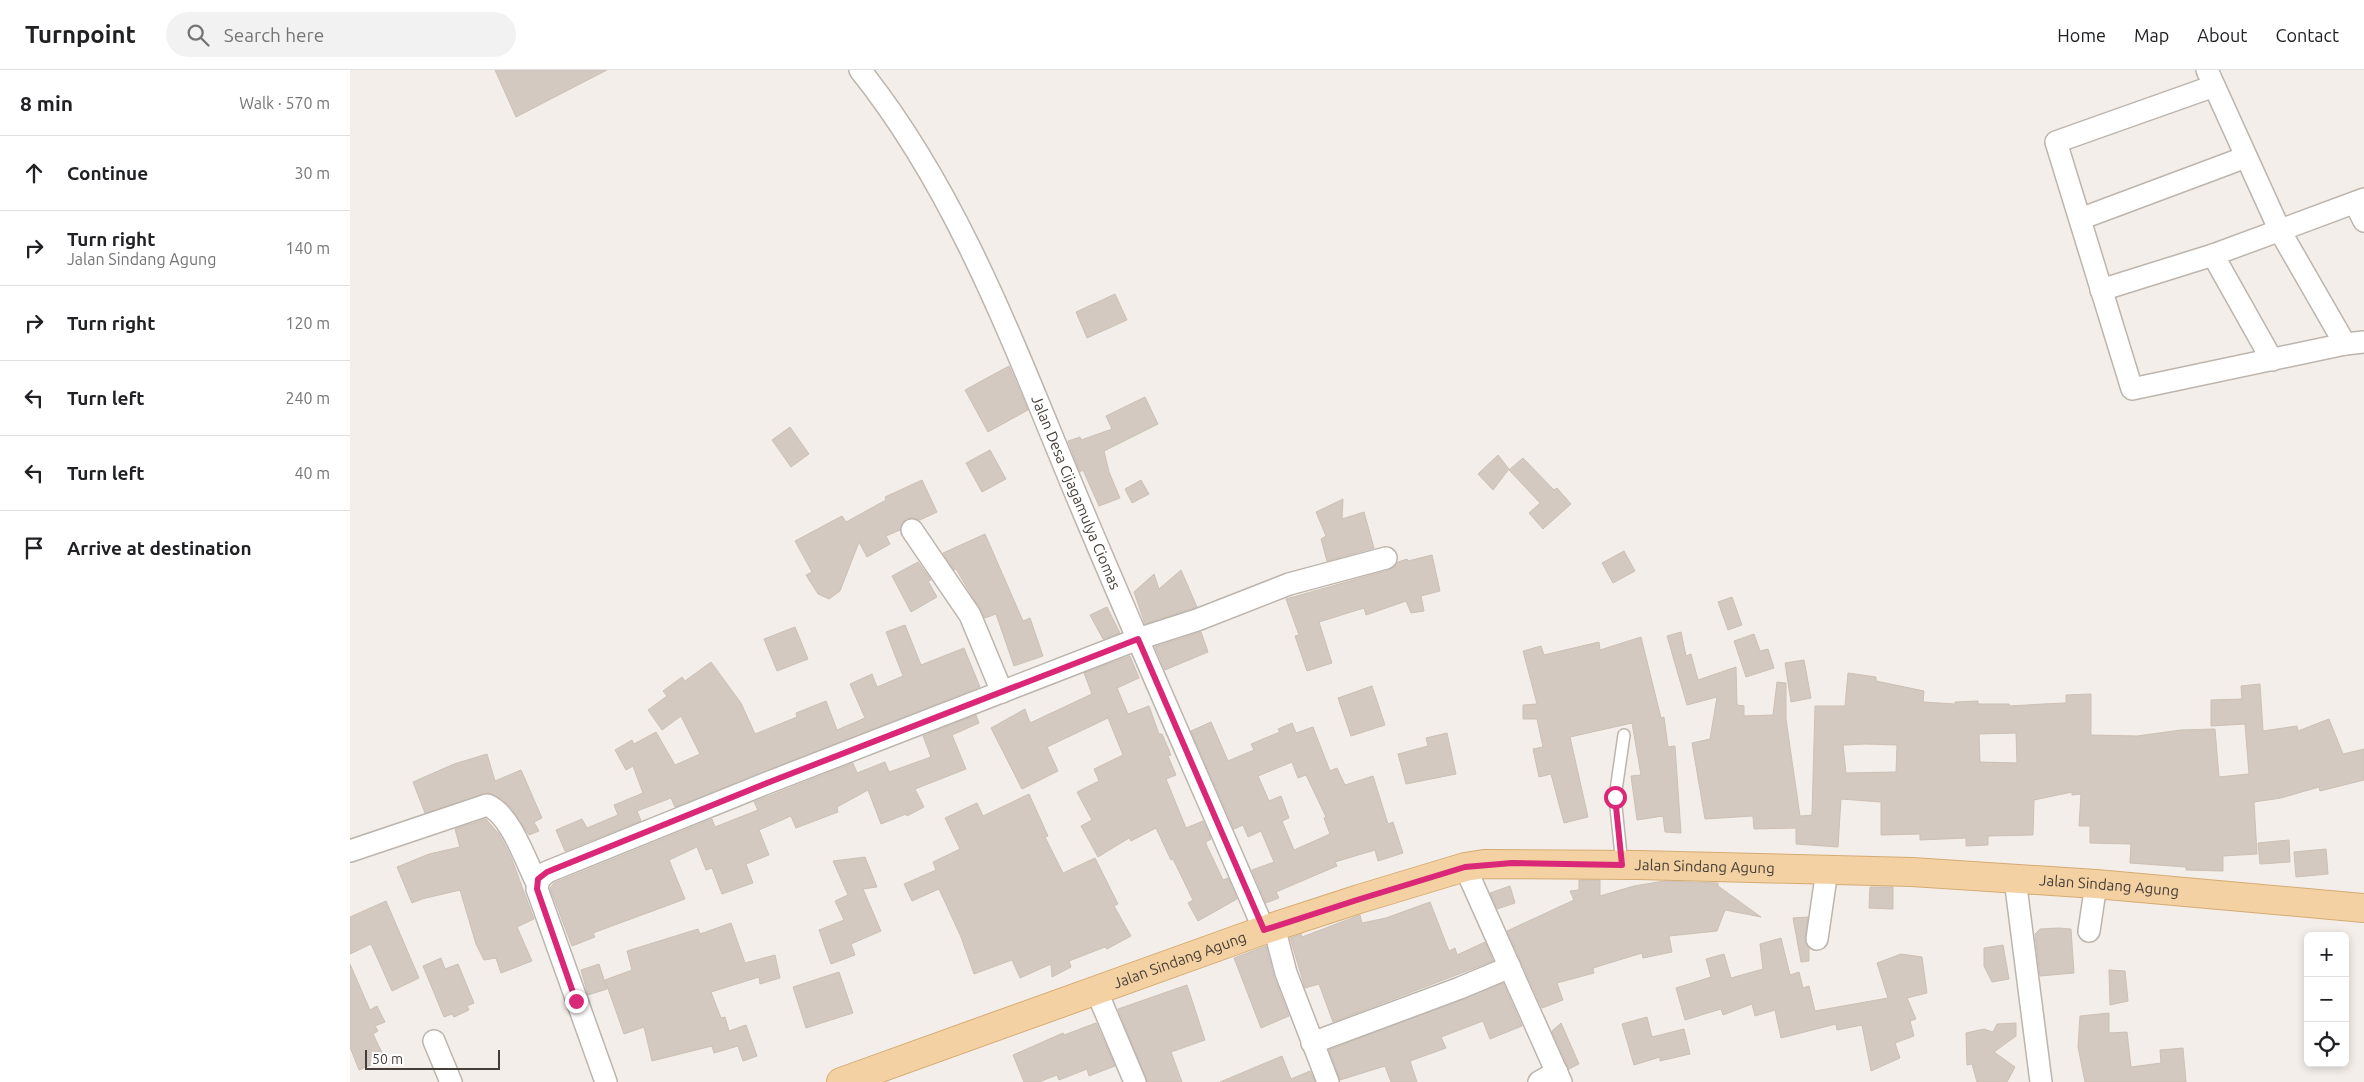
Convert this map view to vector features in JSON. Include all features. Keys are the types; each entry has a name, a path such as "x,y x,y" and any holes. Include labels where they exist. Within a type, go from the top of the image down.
{"main road":[{"name":"Jalan Sindang Agung","path":"841,1082 1269,929 1465,867 1512,863 1912,872 2096,884 2364,908"}],"street":[{"name":"Jalan Desa Cijagamulya Ciomas","path":"860,70 887,107 943,198 1022,359 1138,639 1269,929 1328,1082"},
{"path":"2210,78 2246,157 2280,231 2355,343 2132,389 2056,142 2210,78"},
{"path":"2080,218 2246,157"},
{"path":"2102,290 2213,256 2280,231 2361,208"},
{"path":"2213,256 2272,360"},
{"path":"912,530 970,615 1002,692"},
{"path":"537,884 547,872 767,783 1138,639 1197,620 1289,584 1386,558"},
{"path":"350,851 488,806 497,810 506,821 537,884 537,889 606,1082"},
{"path":"1465,867 1510,967 1552,1079"},
{"path":"1817,939 1827,870"},
{"path":"2015,879 2040,1082"},
{"path":"2089,931 2096,884"},
{"path":"1312,1043 1460,988 1510,967"},
{"path":"1097,992 1135,1082"},
{"path":"434,1041 451,1082"}],"lane":[{"path":"1622,865 1615,797 1624,735"}],"building":[{"path":"495,70 607,70 516,117"},
{"path":"1115,294 1127,320 1087,338 1076,312"},
{"path":"1009,366 1028,410 988,432 965,390"},
{"path":"1145,397 1158,424 1104,451 1109,472 1120,498 1099,506 1083,470 1080,472 1068,441 1080,437 1081,440 1112,429 1106,416"},
{"path":"790,427 809,454 791,467 772,440"},
{"path":"990,450 1006,479 982,492 966,463"},
{"path":"1498,455 1509,469 1493,490 1478,474"},
{"path":"1523,458 1554,490 1557,488 1571,504 1543,529 1529,513 1540,503 1509,470"},
{"path":"922,480 937,512 920,520 905,519 900,530 886,536 890,544 867,557 859,542 840,591 829,599 818,594 806,575 812,572 795,541 842,516 846,522 886,500 885,497"},
{"path":"1141,480 1149,494 1132,503 1125,489"},
{"path":"1343,499 1342,519 1364,512 1374,548 1327,561 1321,539 1326,536 1316,512"},
{"path":"985,534 1023,621 1030,618 1043,656 1014,666 996,614 985,618 956,569 954,570 943,553"},
{"path":"1624,551 1635,571 1613,583 1602,563"},
{"path":"1432,555 1440,591 1421,596 1424,611 1411,613 1406,601 1366,615 1364,608 1319,622 1332,663 1307,671 1295,636 1299,635 1286,599 1389,570 1398,562 1407,559 1408,561"},
{"path":"918,562 931,580 928,581 937,597 911,612 892,576"},
{"path":"1181,570 1197,607 1145,624 1134,592 1154,574 1159,589"},
{"path":"1732,597 1742,625 1728,630 1718,602"},
{"path":"1107,607 1120,633 1103,639 1090,615"},
{"path":"905,625 921,665 964,648 980,687 675,807 671,798 637,811 641,821 565,851 556,830 582,819 587,828 618,815 614,805 643,793 633,766 626,770 615,750 632,740 634,744 656,732 675,765 700,754 681,716 662,730 648,710 667,696 663,691 682,677 685,681 711,662 741,703 755,734 797,717 796,713 826,701 837,730 865,718 850,684 872,674 877,687 903,676 886,632"},
{"path":"795,627 808,659 777,671 764,639"},
{"path":"1201,632 1208,652 1165,670 1155,647"},
{"path":"1681,632 1686,656 1691,654 1698,680 1736,667 1737,705 1744,706 1744,716 1773,715 1777,682 1786,683 1786,719 1800,816 1812,815 1815,706 1845,706 1848,673 1876,677 1876,681 1924,691 1923,702 1955,704 1955,702 1978,701 1978,704 2009,704 2010,706 2066,703 2066,695 2091,694 2091,735 2137,736 2181,730 2215,729 2219,777 2249,774 2245,724 2211,726 2211,700 2242,699 2241,686 2260,684 2263,731 2297,726 2298,731 2329,719 2343,754 2364,749 2364,780 2320,791 2319,787 2281,798 2254,802 2257,854 2223,856 2223,871 2186,870 2186,867 2130,863 2131,844 2090,843 2090,826 2079,826 2081,794 2072,795 2072,792 2034,800 2033,835 1988,836 1988,845 1966,846 1966,838 1920,840 1920,834 1881,835 1881,802 1841,799 1838,847 1796,844 1796,828 1754,829 1753,816 1705,819 1692,743 1710,739 1717,697 1687,705 1667,636","holes":["2016,733 2017,763 1980,762 1979,734","1843,745 1897,745 1896,772 1846,773"]},
{"path":"1754,634 1760,651 1768,649 1774,668 1746,677 1734,641"},
{"path":"1641,637 1661,718 1664,717 1668,747 1675,746 1681,833 1665,832 1663,816 1637,820 1631,776 1641,775 1632,723 1570,737 1588,817 1564,823 1551,774 1539,777 1533,749 1543,747 1537,719 1523,719 1523,705 1537,704 1523,651 1541,646 1544,655 1599,642 1600,650"},
{"path":"1130,656 1139,678 1117,688 1128,714 1149,706 1159,734 1162,734 1171,755 1168,756 1176,775 1166,779 1186,828 1203,821 1211,839 1206,844 1223,880 1228,878 1237,899 1198,921 1188,903 1193,900 1156,828 1131,841 1129,838 1098,857 1081,826 1092,820 1077,792 1099,781 1094,769 1123,755 1108,718 1047,747 1058,771 1022,789 991,728 1025,709 1030,723 1092,694 1084,673"},
{"path":"1804,660 1811,698 1791,702 1785,663"},
{"path":"1372,686 1385,725 1351,736 1338,698"},
{"path":"976,715 979,723 952,735 966,769 915,789 924,807 907,816 906,814 881,824 868,790 837,807 838,812 796,828 791,816 759,830 769,855 746,864 753,883 722,894 712,868 706,870 697,847 669,860 685,899 593,933 595,937 572,946 550,888 554,883 712,819 715,827 758,810 754,802 853,763 857,773 885,762 889,772 931,757 923,736"},
{"path":"1211,722 1228,761 1254,750 1251,744 1280,732 1278,729 1292,723 1296,733 1313,727 1330,771 1337,768 1345,785 1373,776 1388,824 1393,822 1403,853 1378,861 1375,850 1335,862 1337,866 1276,892 1279,898 1266,903 1252,870 1274,862 1261,831 1248,837 1243,825 1234,829 1191,731","holes":["1292,762 1298,778 1306,775 1326,817 1324,818 1330,834 1294,850 1282,821 1289,818 1281,796 1269,801 1258,776"]},
{"path":"1447,733 1456,774 1406,784 1398,754 1428,746 1426,738"},
{"path":"487,754 495,781 521,770 542,818 534,822 539,831 529,835 512,809 502,799 489,793 425,813 413,782 454,764"},
{"path":"1029,794 1048,836 1045,837 1063,873 1095,858 1118,904 1114,906 1131,936 1107,949 1105,947 1069,961 1071,967 1052,977 1051,964 1020,978 1012,960 974,974 961,937 939,889 912,901 904,884 936,870 933,862 960,849 945,818 977,803 983,816"},
{"path":"486,819 499,834 511,857 534,919 517,927 532,961 501,973 496,958 484,960 476,944 460,890 412,903 397,867 429,854 460,847 455,829"},
{"path":"2289,840 2290,862 2260,864 2258,843"},
{"path":"2326,849 2328,874 2296,877 2294,852"},
{"path":"865,857 877,887 863,889 881,931 851,944 855,955 831,964 819,930 844,920 835,901 848,895 833,861"},
{"path":"1579,880 1600,880 1600,896 1634,886 1664,881 1718,883 1718,886 1761,917 1725,910 1717,931 1669,936 1672,952 1643,958 1642,953 1593,968 1594,973 1557,983 1563,1000 1542,1008 1507,931 1574,900 1570,891 1579,890"},
{"path":"1510,886 1515,903 1497,909 1490,893"},
{"path":"1870,887 1893,887 1893,909 1869,908"},
{"path":"386,901 419,978 392,991 371,944 350,954 350,917"},
{"path":"1430,902 1449,951 1455,948 1457,955 1485,942 1493,961 1333,1022 1319,984 1305,988 1290,938 1301,934 1302,937 1360,915 1362,923 1386,918"},
{"path":"1808,917 1805,938 1809,949 1809,961 1801,962 1793,918"},
{"path":"731,923 745,963 775,955 780,978 760,984 759,977 711,992 721,1018 725,1017 729,1031 746,1025 757,1056 743,1061 738,1046 714,1053 712,1046 652,1061 644,1027 624,1034 605,980 632,970 627,951 698,929 700,934"},
{"path":"2040,929 2071,929 2074,973 2040,976 2035,934"},
{"path":"1781,938 1790,975 1799,972 1803,988 1809,986 1815,1011 1888,998 1877,963 1901,954 1922,957 1927,993 1907,998 1916,1019 1910,1021 1914,1036 1895,1043 1900,1058 1871,1071 1862,1025 1837,1030 1836,1024 1781,1038 1775,1010 1755,1016 1752,1004 1723,1015 1721,1009 1685,1020 1676,988 1711,977 1706,959 1724,954 1731,978 1763,969 1760,944"},
{"path":"2003,945 2009,979 1992,982 1984,966 1984,948"},
{"path":"1266,946 1274,977 1289,1016 1261,1028 1234,958"},
{"path":"441,958 445,969 458,964 474,1003 467,1006 469,1010 454,1017 452,1014 444,1017 423,966"},
{"path":"350,964 370,1010 377,1006 385,1022 375,1026 378,1031 373,1034 385,1059 359,1070 350,1047"},
{"path":"599,964 607,989 588,995 581,970"},
{"path":"2109,970 2125,971 2128,1001 2110,1005"},
{"path":"839,972 853,1013 806,1028 793,987"},
{"path":"1503,983 1522,1026 1490,1039 1483,1021 1441,1037 1446,1048 1410,1061 1417,1082 1391,1082 1385,1066 1340,1080 1329,1050"},
{"path":"1187,985 1205,1040 1171,1052 1182,1082 1147,1082 1118,1009"},
{"path":"2109,1013 2109,1033 2127,1032 2131,1067 2161,1063 2160,1050 2183,1048 2186,1082 2085,1082 2078,1047 2080,1016"},
{"path":"1647,1017 1652,1037 1684,1029 1690,1054 1660,1061 1660,1057 1634,1065 1622,1024"},
{"path":"1096,1023 1115,1066 1089,1076 1087,1069 1059,1080 1057,1075 1039,1082 1024,1082 1013,1055 1063,1033 1064,1035"},
{"path":"1561,1023 1579,1064 1569,1069 1552,1031"},
{"path":"2016,1023 2016,1036 1994,1052 2015,1067 2007,1082 1977,1082 1972,1064 1967,1065 1966,1033 1984,1029 1993,1032 1997,1024"},
{"path":"1282,1056 1291,1079 1310,1071 1315,1082 1220,1082"}],"route":[{"path":"576,1001 537,889 538,879 542,875 767,783 1138,639 1264,930 1465,867 1512,863 1622,865 1615,797"}]}
